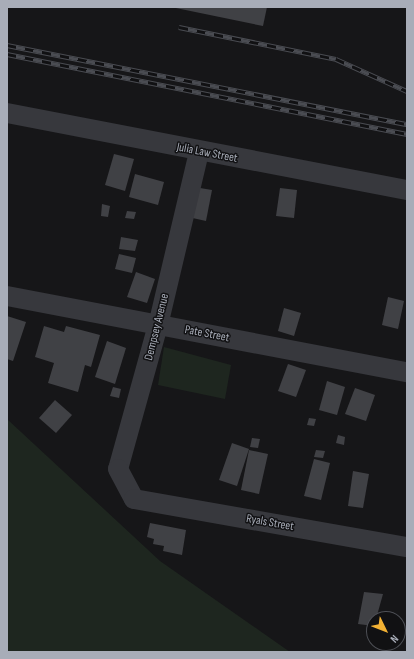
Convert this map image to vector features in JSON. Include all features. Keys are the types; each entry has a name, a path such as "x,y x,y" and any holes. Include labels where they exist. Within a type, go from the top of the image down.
{"street":[{"name":"Julia Law Street","path":"7,113 199,152 407,190"},
{"name":"Dempsey Avenue","path":"134,498 118,469 158,325 199,152"},
{"name":"Pate Street","path":"7,296 407,372"},
{"name":"Ryals Street","path":"134,498 407,547"}],"shaded area":[{"path":"164,347 231,365 225,399 158,385"},
{"path":"7,419 160,561 290,652 7,652"}],"building":[{"path":"171,7 267,7 263,26"},
{"path":"114,154 134,159 125,191 105,185"},
{"path":"135,174 164,182 158,205 129,197"},
{"path":"194,187 212,190 206,221 188,217"},
{"path":"280,188 297,190 294,218 276,216"},
{"path":"102,204 110,206 108,217 101,216"},
{"path":"127,211 136,212 134,219 125,218"},
{"path":"121,237 138,240 135,251 119,249"},
{"path":"119,254 136,258 132,273 115,269"},
{"path":"136,272 155,279 147,303 127,297"},
{"path":"388,297 404,301 398,329 382,325"},
{"path":"284,308 301,313 294,336 278,331"},
{"path":"7,316 26,322 13,361 7,359"},
{"path":"44,326 64,332 66,326 100,335 91,367 85,365 78,392 48,383 54,363 35,357"},
{"path":"107,341 126,348 115,384 95,377"},
{"path":"288,364 306,370 296,397 278,391"},
{"path":"327,381 345,387 337,415 319,410"},
{"path":"113,387 121,389 119,398 110,396"},
{"path":"355,388 375,395 366,421 345,414"},
{"path":"55,400 72,415 56,433 39,418"},
{"path":"309,418 316,419 314,426 307,425"},
{"path":"338,435 345,437 344,445 336,443"},
{"path":"252,438 260,439 258,448 250,447"},
{"path":"232,443 249,449 237,486 219,480"},
{"path":"249,450 268,454 259,494 241,490"},
{"path":"316,450 325,451 323,458 314,457"},
{"path":"314,459 330,463 321,500 304,496"},
{"path":"353,471 369,474 363,508 348,506"},
{"path":"150,523 186,530 182,555 163,551 164,546 153,544 154,539 147,537"},
{"path":"364,592 383,594 378,611 366,611 366,625 358,624"}],"railway":[{"path":"179,27 336,59 407,91"},
{"path":"7,45 407,124"},
{"path":"7,54 407,134"}]}
